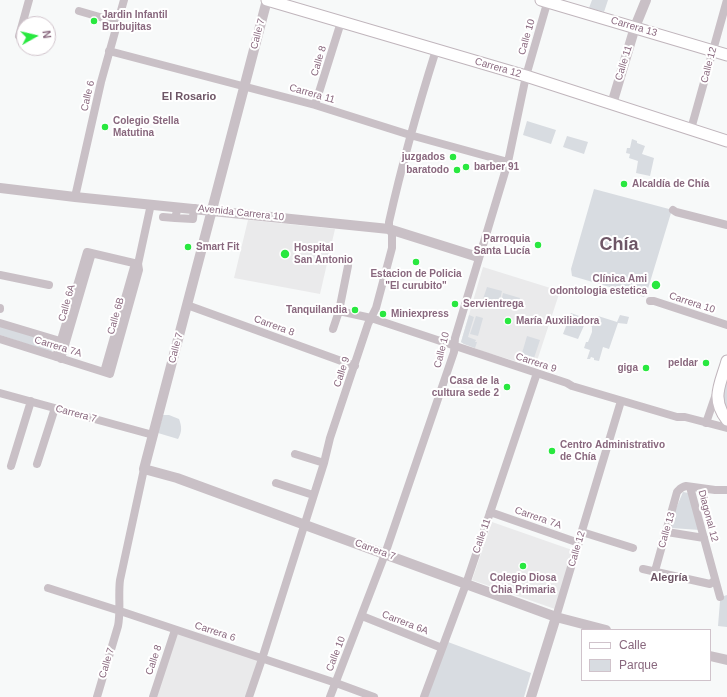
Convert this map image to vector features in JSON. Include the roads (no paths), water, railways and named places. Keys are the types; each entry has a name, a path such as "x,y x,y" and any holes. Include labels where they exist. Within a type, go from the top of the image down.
{"main road":[{"name":"Carrera 12","path":"267,0 526,76 727,141"},
{"name":"Carrera 13","path":"546,1 727,55"},
{"path":"726,365 718,389 719,405 727,420"}],"street":[{"path":"25,16 29,0"},
{"name":"Calle 6","path":"75,197 109,51 124,0"},
{"name":"Calle 7","path":"97,697 120,619 118,590 144,469 267,0"},
{"name":"Calle 11","path":"612,104 635,27 646,0"},
{"name":"Calle 12","path":"691,129 727,0"},
{"name":"Calle 10","path":"330,697 386,554 454,352 455,338 478,257 508,162 526,76 546,1"},
{"path":"79,12 117,22"},
{"name":"Calle 8","path":"316,106 341,22"},
{"name":"Calle 9","path":"249,697 324,464 330,438 371,318 376,308 392,248 392,234 389,222 410,135 436,50"},
{"name":"Carrera 11","path":"109,51 316,106 410,135 508,162"},
{"name":"Avenida Carrera 10","path":"0,188 390,229 478,257"},
{"name":"Calle 6B","path":"107,373 139,270 138,264 152,204"},
{"path":"175,218 178,207"},
{"path":"163,217 193,219 194,208"},
{"path":"673,210 727,225"},
{"path":"90,253 138,264"},
{"name":"Calle 6A","path":"58,358 60,341 90,253"},
{"name":"Calle 6A","path":"58,358 90,253"},
{"path":"333,329 339,311 348,266"},
{"path":"0,275 49,285"},
{"name":"Carrera 10","path":"650,301 727,325"},
{"name":"Carrera 8","path":"187,305 355,366"},
{"name":"Carrera 9","path":"339,311 371,318 572,386 677,417 685,417 727,428"},
{"name":"Carrera 7A","path":"0,323 60,341"},
{"name":"Carrera 7A","path":"0,340 107,373"},
{"name":"Calle 11","path":"424,697 466,584 537,373"},
{"path":"706,423 718,389"},
{"name":"Carrera 7","path":"0,393 153,435"},
{"name":"Calle 12","path":"531,697 621,400"},
{"path":"11,466 31,401"},
{"path":"37,464 55,408"},
{"path":"295,454 324,464"},
{"name":"Carrera 7","path":"144,469 177,478 556,617 602,629"},
{"path":"276,483 313,495"},
{"name":"Calle 13","path":"655,571 677,492 683,486 690,487"},
{"path":"690,487 727,490"},
{"name":"Diagonal 12","path":"690,487 720,597"},
{"name":"Carrera 7A","path":"490,512 578,542"},
{"path":"582,532 633,548"},
{"path":"666,532 704,538"},
{"path":"643,569 710,584 715,580"},
{"name":"Carrera 6","path":"48,588 336,683 374,697"},
{"name":"Carrera 6A","path":"362,616 442,648"},
{"name":"Calle 8","path":"153,697 175,630"},
{"path":"711,656 727,660"}],"place":[{"name":"Jardin Infantil Burbujitas","path":"94,21"},
{"name":"Colegio Stella Matutina","path":"105,127"},
{"name":"juzgados","path":"453,157"},
{"name":"barber 91","path":"466,167"},
{"name":"baratodo","path":"457,170"},
{"name":"Alcaldía de Chía","path":"624,184"},
{"name":"Parroquia Santa Lucía","path":"538,245"},
{"name":"Smart Fit","path":"188,247"},
{"name":"Hospital San Antonio","path":"285,254"},
{"name":"Estacion de Policia \"El curubito\"","path":"416,262"},
{"name":"Clínica Ami odontologia estetica","path":"656,285"},
{"name":"Servientrega","path":"455,304"},
{"name":"Tanquilandia","path":"355,310"},
{"name":"Miniexpress","path":"383,314"},
{"name":"María Auxiliadora","path":"508,321"},
{"name":"peldar","path":"706,363"},
{"name":"giga","path":"646,368"},
{"name":"Casa de la cultura sede 2","path":"507,387"},
{"name":"Centro Administrativo de Chía","path":"552,451"},
{"name":"Colegio Diosa Chia Primaria","path":"523,566"}],"district":[{"name":"El Rosario","path":"189,97"},
{"name":"Chía","path":"619,245"},
{"name":"Alegría","path":"669,578"}]}
